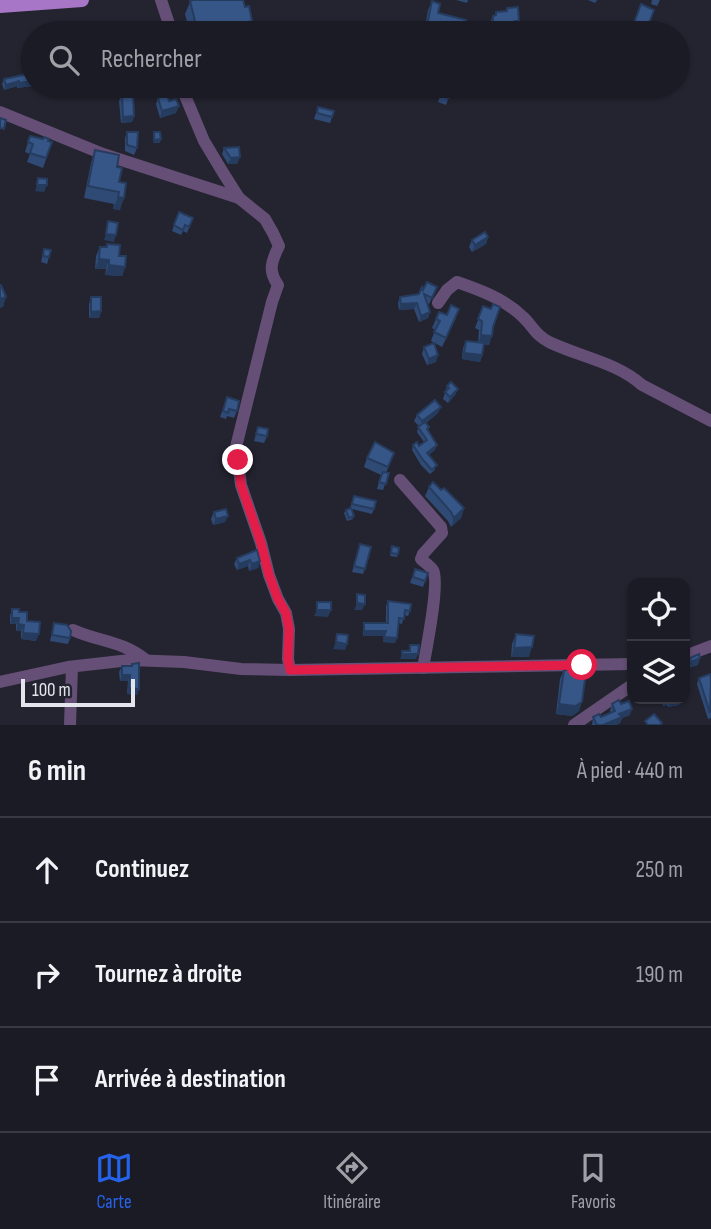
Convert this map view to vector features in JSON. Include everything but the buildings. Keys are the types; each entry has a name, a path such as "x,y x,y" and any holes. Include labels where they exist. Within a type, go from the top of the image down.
{"main road":[{"path":"0,6 82,0"}],"street":[{"path":"161,0 168,21"},
{"path":"186,98 204,141 222,171 239,198 265,219 279,246 270,266 278,285 236,447 241,485 269,575 286,613 290,670"},
{"path":"0,112 103,153 239,198"},
{"path":"438,303 457,282 488,293 514,309 525,318 537,335 550,343 621,371 711,421"},
{"path":"400,480 442,527 442,533 421,559 432,568 435,576 424,668"},
{"path":"73,630 118,643 147,660"},
{"path":"690,654 711,646"},
{"path":"0,682 72,667 131,660 290,670 627,664"},
{"path":"71,725 72,667"},
{"path":"574,725 627,688"}],"route":[{"path":"238,460 241,485 269,575 286,613 290,670 582,665"}]}
